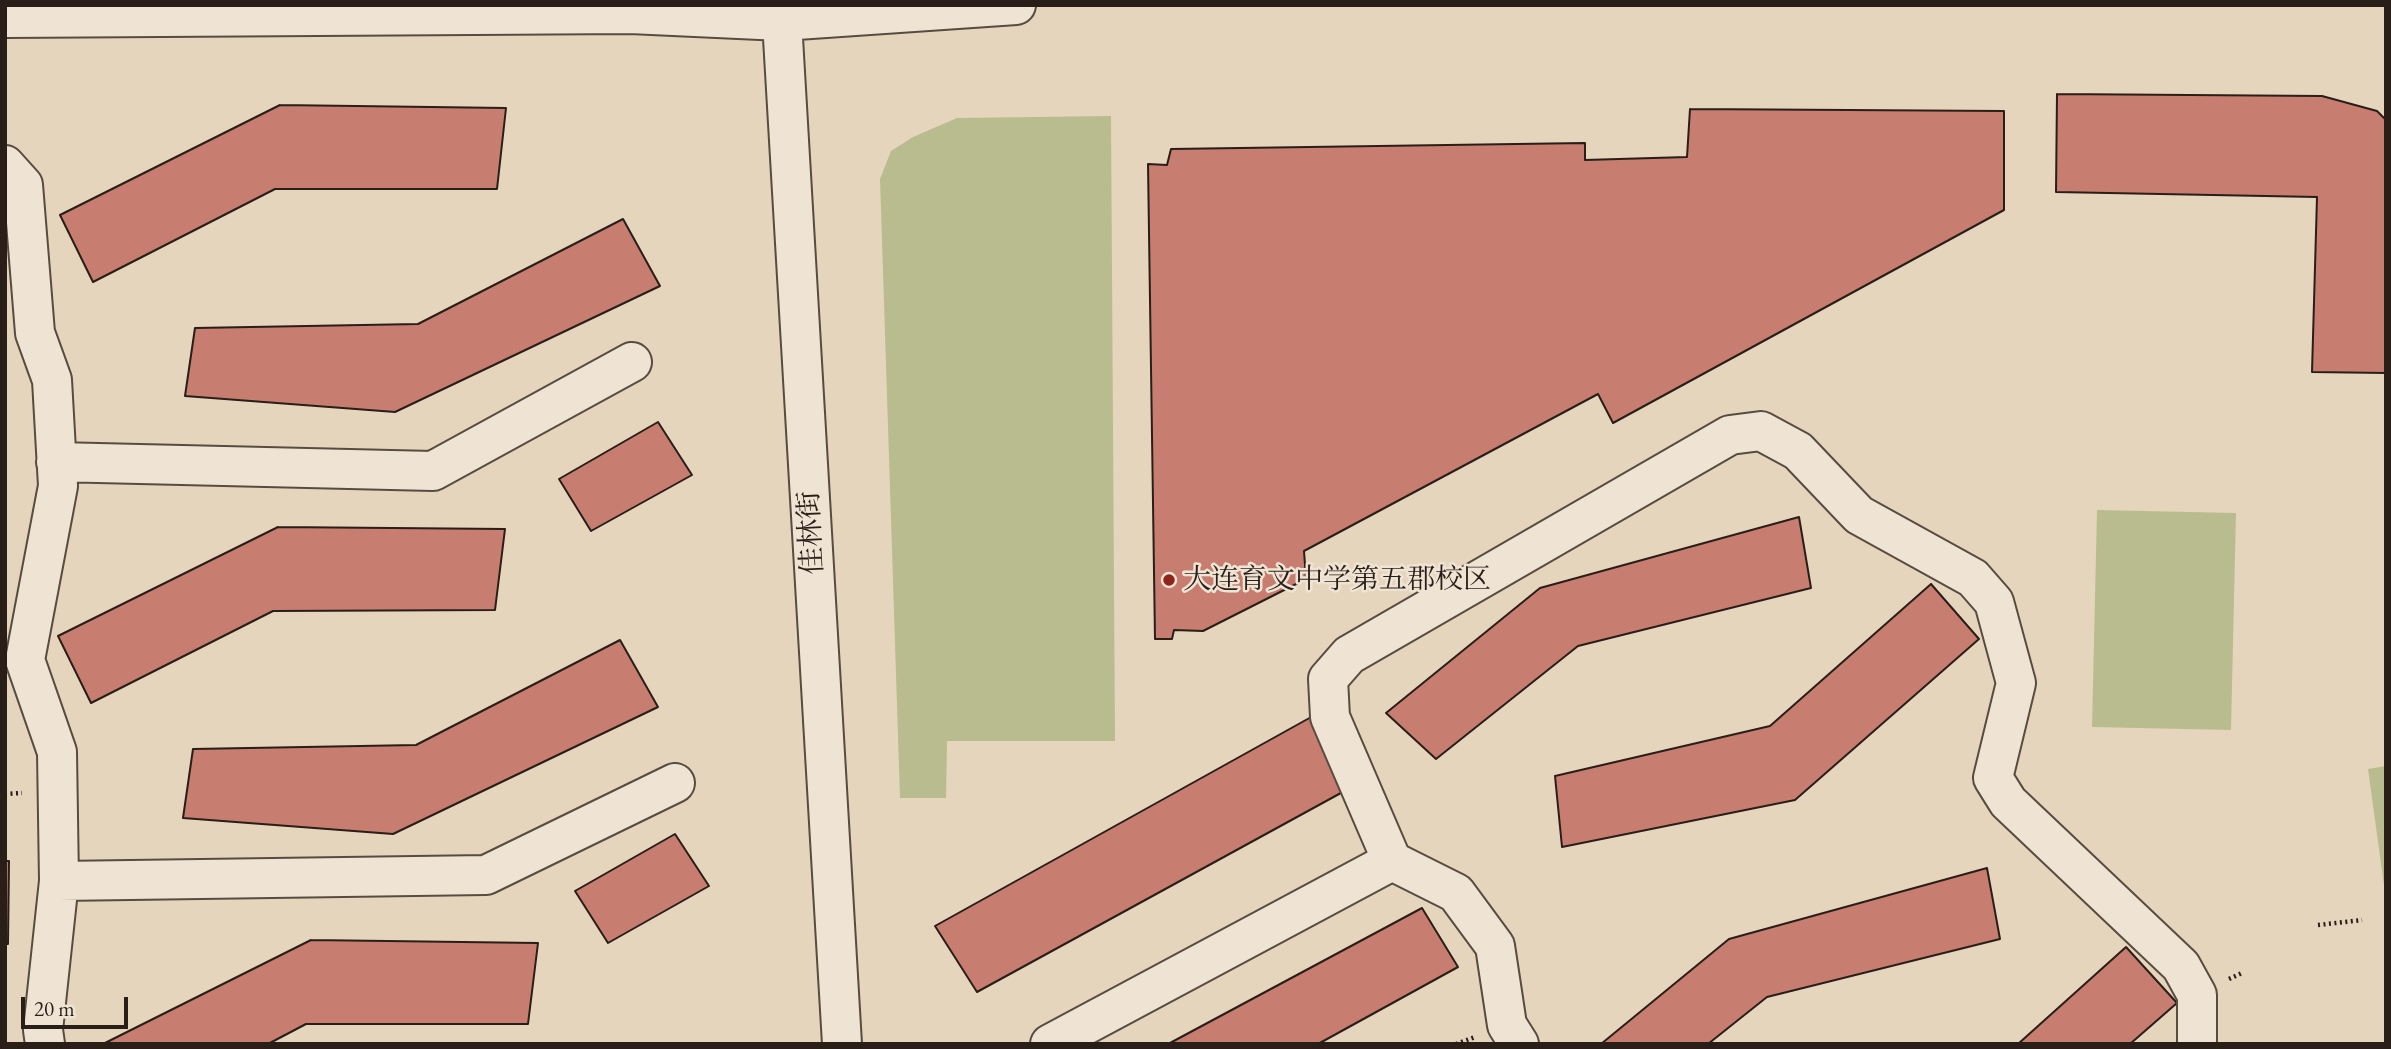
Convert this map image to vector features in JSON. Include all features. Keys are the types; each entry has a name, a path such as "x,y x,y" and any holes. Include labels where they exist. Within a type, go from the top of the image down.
{"street":[{"path":"5,18 782,13 1016,5"},
{"name":"佳林街","path":"782,13 842,1044"},
{"path":"5,164 23,185 35,333 51,380 58,486 25,660 57,752 59,881 43,1030 45,1044"},
{"path":"56,462 433,471 632,362"},
{"path":"1519,1044 1507,1025 1495,946 1456,893 1392,861 1330,717 1328,680 1349,655 1730,435 1760,431 1797,451 1859,515 1973,578 1994,602 2016,683 1993,778 2008,802 2180,966 2197,995 2197,1044"},
{"path":"59,881 486,875 675,783"},
{"path":"1051,1044 1392,861"}],"path":[{"path":"2318,925 2362,920"}],"green space":[{"path":"1111,116 1115,741 947,741 946,798 900,798 880,179 891,151 913,137 957,118"},
{"path":"2097,510 2236,513 2231,730 2092,727"},
{"path":"2386,766 2386,900 2368,769"}],"building":[{"path":"2057,94 2322,96 2377,111 2386,120 2386,373 2312,372 2317,197 2056,192"},
{"path":"280,105 506,108 497,189 275,189 93,282 60,215"},
{"path":"1690,109 2004,111 2004,210 1613,423 1598,394 1304,551 1306,579 1203,631 1174,630 1172,639 1155,639 1148,164 1167,165 1171,149 1585,143 1585,160 1687,157"},
{"path":"623,219 660,286 395,412 185,396 195,328 418,324"},
{"path":"658,422 692,475 591,531 559,479"},
{"path":"1799,517 1811,588 1578,646 1436,759 1386,713 1540,588"},
{"path":"278,527 505,529 495,610 273,611 91,703 58,636"},
{"path":"1931,584 1979,639 1795,800 1562,847 1555,776 1770,726"},
{"path":"620,640 658,707 393,834 183,818 193,749 416,745"},
{"path":"1313,716 1350,788 977,992 935,926"},
{"path":"675,834 709,886 608,943 575,891"},
{"path":"5,861 9,861 8,944 5,944"},
{"path":"1987,868 2000,939 1767,997 1708,1044 1601,1044 1729,939"},
{"path":"1422,908 1458,967 1318,1044 1170,1043"},
{"path":"311,940 538,943 528,1024 306,1024 268,1044 103,1044"},
{"path":"2126,947 2177,1003 2130,1044 2018,1044"}],"place":[{"name":"大连育文中学第五郡校区","path":"1169,580"}]}
